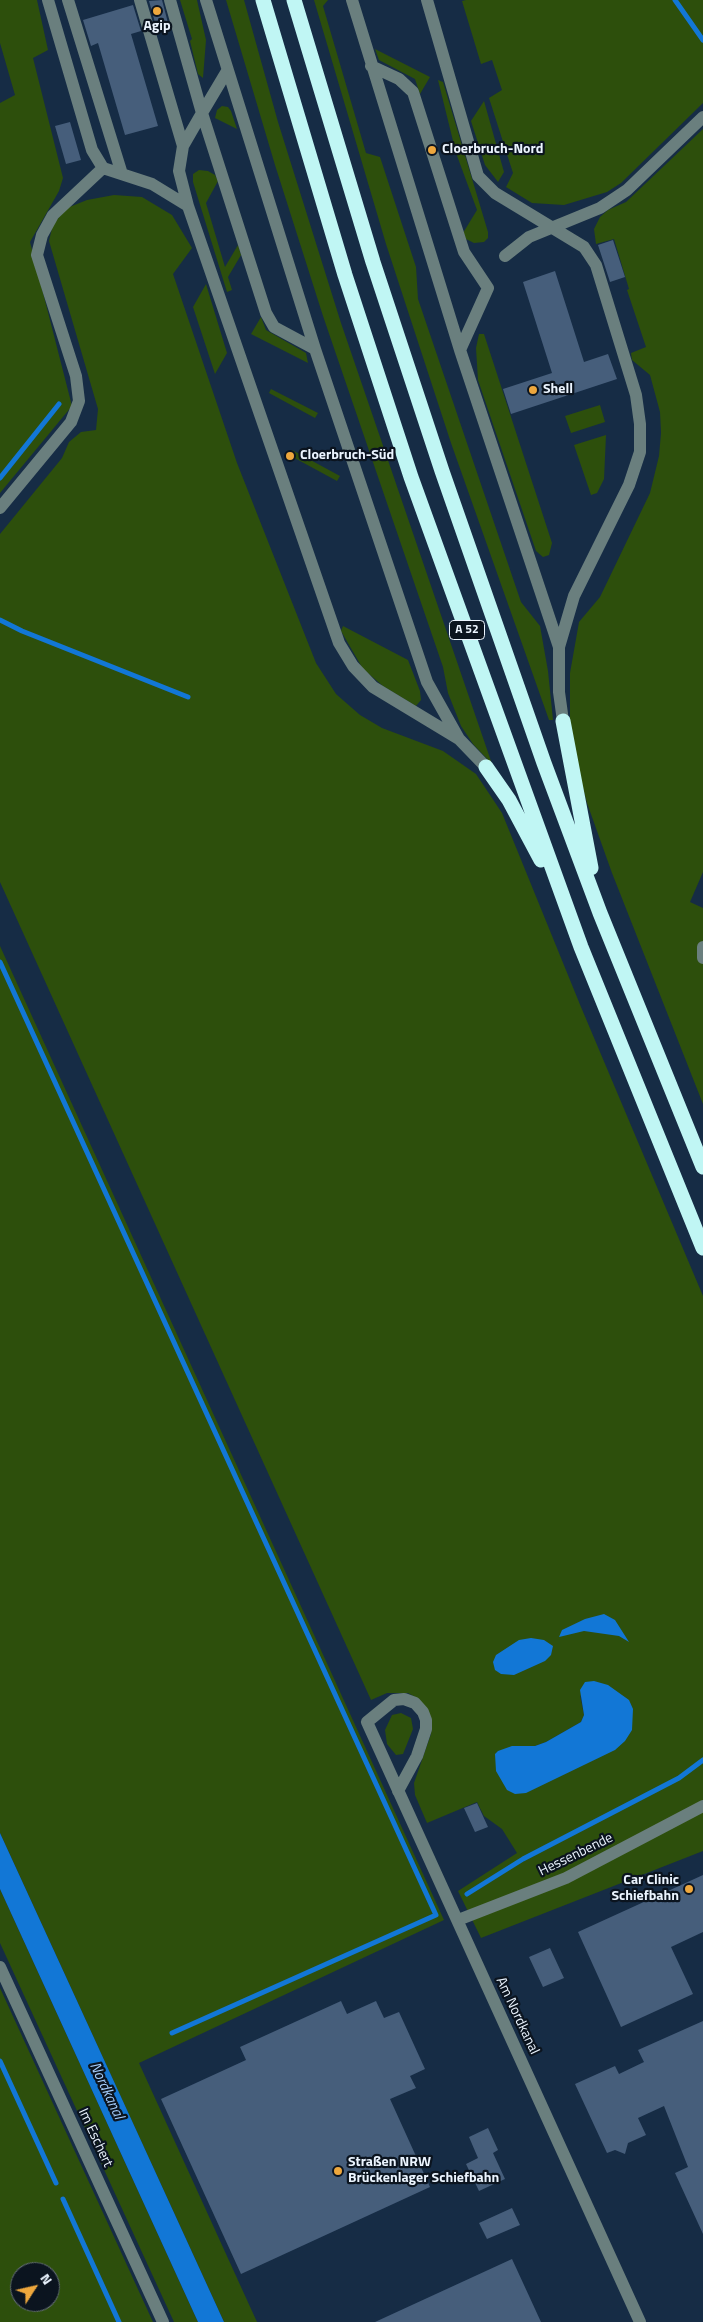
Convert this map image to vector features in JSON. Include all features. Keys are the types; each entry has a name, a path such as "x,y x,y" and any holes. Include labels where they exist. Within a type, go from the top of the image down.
{"highway":[{"name":"A 52","path":"263,0 345,275 411,478 581,947 703,1248"},
{"name":"A 52","path":"294,0 373,262 442,471 544,763 600,913 703,1167"},
{"path":"563,721 600,913"},
{"path":"486,767 509,800 531,840 581,947"}],"street":[{"path":"48,0 92,150 103,168 152,184 188,206"},
{"path":"68,0 122,174"},
{"path":"140,0 183,146"},
{"path":"170,0 202,113 266,313 274,327 315,349"},
{"path":"206,0 315,349 427,682 459,739 486,767"},
{"path":"352,0 460,350 559,647"},
{"path":"428,0 478,176 495,193 553,226 584,247 596,265 636,395 640,424 640,452 629,485 574,596 559,647 559,692 563,721"},
{"path":"371,66 399,78 413,92 464,252 488,288 460,350"},
{"path":"227,71 183,146 178,171 188,206 339,644 353,666 373,687 459,739"},
{"path":"505,256 529,237 600,208 627,190 703,117"},
{"path":"0,508 71,422 79,401 76,376 37,255 42,235 53,215 103,168"},
{"path":"703,947 703,958"},
{"name":"Am Nordkanal","path":"398,1790 417,1756 426,1729 426,1720 423,1712 415,1703 404,1698 394,1700 367,1722 640,2322"},
{"name":"Hessenbende","path":"458,1920 566,1878 703,1806"},
{"name":"Im Eschert","path":"0,1968 163,2322"}],"green space":[{"path":"0,0 37,0 48,50 33,58 63,178 59,191 30,242 72,406 0,493 0,103 15,95 0,43"},
{"path":"180,0 197,0 206,40 203,78 198,74 190,41 192,39"},
{"path":"226,0 244,0 278,122 341,323 492,764 473,744 461,726 448,693 443,667 323,316 275,165"},
{"path":"314,0 328,0 323,6 366,153 380,157 416,267 418,299 521,602 540,626 548,671 553,720 549,720 451,443 386,244"},
{"path":"703,0 703,103 621,183 607,192 564,205 532,203 506,187 513,173 489,98 502,90 492,60 481,64 462,1"},
{"path":"375,49 430,77 420,94 415,79 379,60"},
{"path":"438,80 443,82 488,232 488,238 484,242 474,243 466,239 463,233 477,210 456,153"},
{"path":"484,101 504,172 498,182 485,165 471,121"},
{"path":"222,106 228,107 231,111 237,129 215,118 217,110"},
{"path":"703,129 703,872 690,902 703,908 703,1104 612,873 587,803 578,769 570,721 570,673 579,622 600,597 650,493 659,456 661,433 660,412 650,375 632,360 631,353 646,347 627,290 629,289 614,239 596,244 594,229 600,217 608,210 626,202"},
{"path":"199,170 208,171 215,175 218,181 206,203 225,267 238,245 241,255 228,277 232,290 227,292 193,182 193,174"},
{"path":"114,195 142,197 172,215 192,248 173,274 237,463 316,663 336,694 360,715 382,728 443,751 476,774 502,813 581,1007 703,1296 703,1851 481,1938 458,1891 517,1853 502,1829 484,1816 477,1802 427,1823 415,1795 414,1783 431,1734 432,1721 419,1699 408,1693 387,1693 371,1700 0,882 0,534 62,458 69,442 81,432 96,430 98,409 49,241 53,224 67,208 87,200","holes":["580,1695 615,1750 512,1746 535,1746 546,1742 581,1722 584,1715"]},
{"path":"206,284 227,353 215,374 193,307"},
{"path":"261,317 266,330 306,353 308,363 251,334"},
{"path":"479,334 484,334 552,543 549,555 543,557 536,551 478,380 476,348"},
{"path":"271,389 318,413 315,418 269,393"},
{"path":"600,405 605,422 571,433 565,416"},
{"path":"606,435 604,479 597,493 591,495 574,445"},
{"path":"292,450 340,476 337,481 289,455"},
{"path":"343,626 408,660 420,691 421,700 416,706 383,686 363,669 341,631"},
{"path":"0,946 444,1920 139,2063 257,2322 224,2322 0,1833"},
{"path":"401,1713 411,1718 413,1729 403,1754 396,1755 387,1744 385,1730 392,1715"},
{"path":"0,1889 198,2322 174,2322 0,1943"},
{"path":"0,1988 153,2322 0,2322"}],"water":[{"path":"604,1614 615,1620 629,1642 619,1636 584,1631 559,1637 562,1630 585,1619"},
{"path":"531,1638 544,1640 553,1646 551,1655 545,1661 514,1675 501,1674 495,1670 493,1662 496,1655 519,1640"},
{"path":"594,1681 608,1685 629,1700 633,1709 632,1730 625,1741 615,1750 526,1793 515,1794 507,1790 496,1771 495,1754 512,1746 535,1746 546,1742 581,1722 584,1715 580,1690 585,1682"},
{"name":"Nordkanal","path":"0,1833 224,2322 198,2322 0,1889"}],"building":[{"path":"162,0 168,23 156,26 149,1"},
{"path":"133,5 141,31 131,34 158,126 125,135 98,43 91,46 83,20"},
{"path":"70,122 81,160 66,164 55,126"},
{"path":"613,240 625,277 610,282 598,245"},
{"path":"555,271 584,362 608,354 617,379 511,414 503,389 552,373 523,282"},
{"path":"477,1803 488,1827 475,1832 464,1808"},
{"path":"703,1875 703,1932 671,1947 693,1994 621,2027 578,1932"},
{"path":"550,1948 564,1978 543,1987 529,1957"},
{"path":"341,2001 347,2014 376,2001 384,2018 399,2012 425,2069 410,2076 416,2088 390,2099 430,2187 241,2274 161,2099 246,2060 240,2047"},
{"path":"703,2021 703,2234 675,2173 688,2167 664,2106 638,2118 646,2135 628,2143 625,2154 615,2150 607,2153 575,2084 615,2066 619,2074 644,2062 638,2050"},
{"path":"488,2128 498,2150 493,2153 505,2179 479,2191 466,2164 478,2158 469,2137"},
{"path":"512,2208 520,2225 487,2239 479,2223"},
{"path":"512,2259 541,2322 375,2322"}],"waterway":[{"path":"675,0 703,40"},
{"path":"0,478 59,404"},
{"path":"0,620 22,631 188,697"},
{"path":"0,962 436,1915 172,2033"},
{"path":"467,1894 523,1859 679,1778 703,1760"},
{"path":"0,2061 56,2183"},
{"path":"63,2199 119,2322"}],"place":[{"name":"Agip","path":"157,11"},
{"name":"Cloerbruch-Nord","path":"432,150"},
{"name":"Shell","path":"533,390"},
{"name":"Cloerbruch-Süd","path":"290,456"},
{"name":"Car Clinic Schiefbahn","path":"689,1889"},
{"name":"Straßen NRW Brückenlager Schiefbahn","path":"338,2171"}]}
